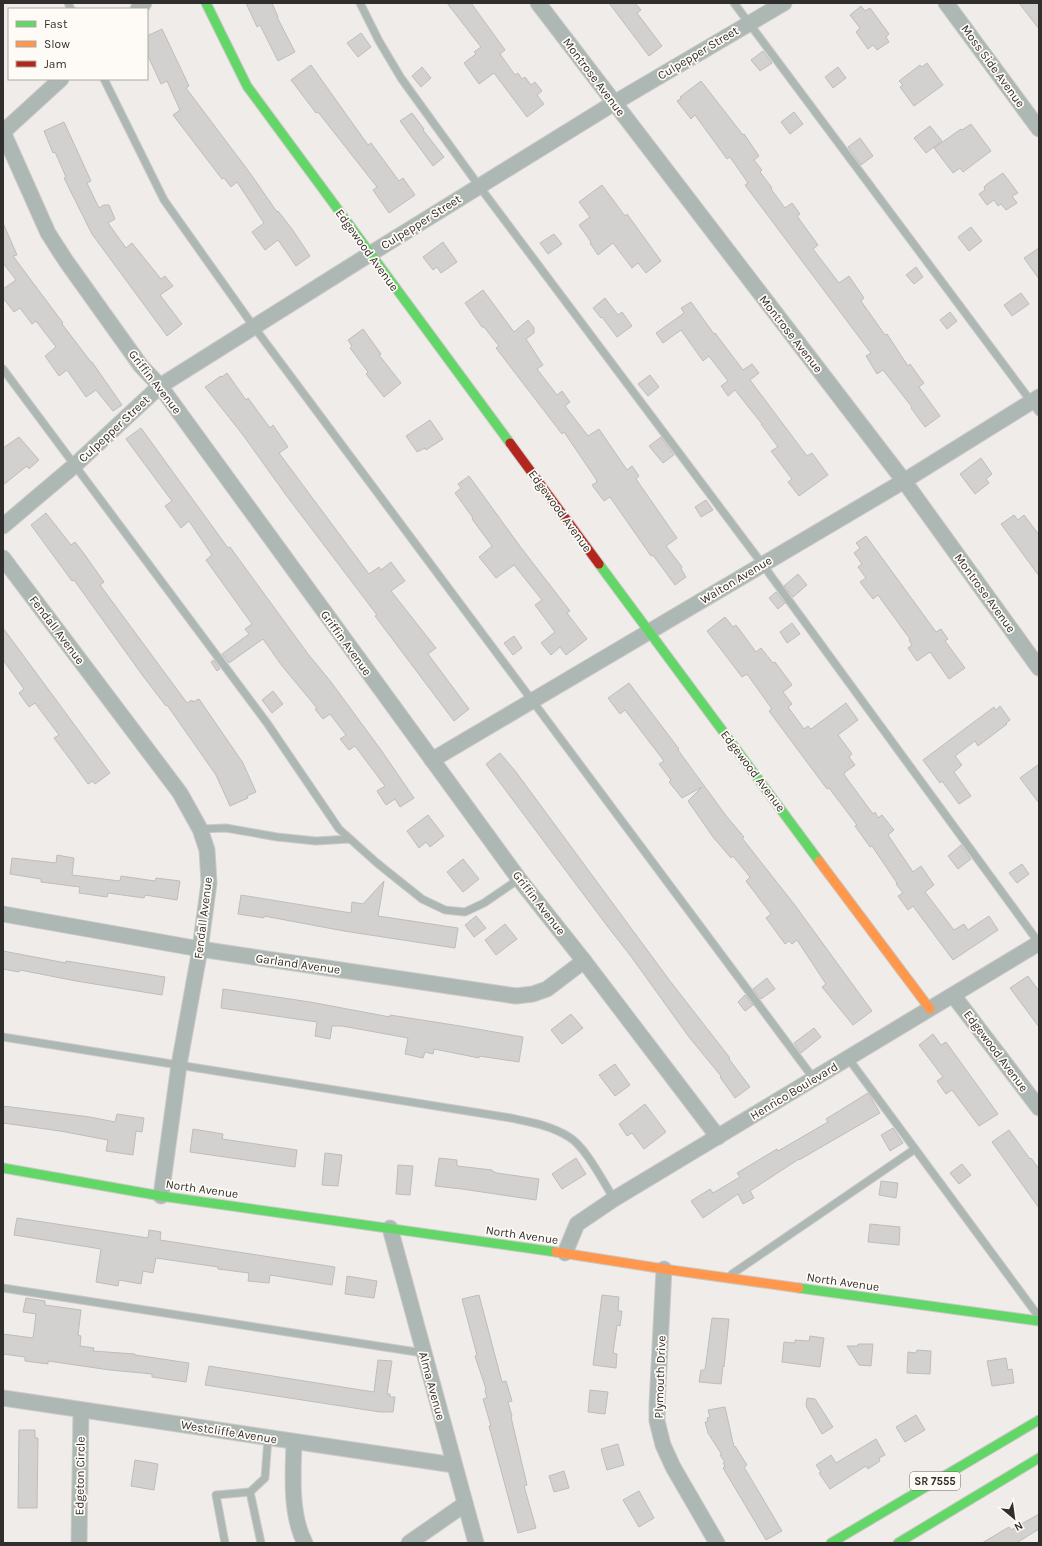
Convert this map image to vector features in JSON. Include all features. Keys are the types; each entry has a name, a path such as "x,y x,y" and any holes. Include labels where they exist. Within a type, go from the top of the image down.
{"street":[{"name":"Edgewood Avenue","path":"206,3 247,86 649,632 930,1009"},
{"name":"Montrose Avenue","path":"538,3 904,481 1039,668"},
{"name":"Culpepper Street","path":"3,526 75,465 160,386 614,103 784,3"},
{"name":"Moss Side Avenue","path":"946,3 1039,129"},
{"path":"3,132 60,80"},
{"name":"Griffin Avenue","path":"3,132 48,233 66,261 141,366 160,386 519,879 584,961 718,1137"},
{"name":"Walton Avenue","path":"432,760 1036,404"},
{"name":"Fendall Avenue","path":"3,558 180,793 200,829 207,850 209,883 200,949 179,1065 161,1196"},
{"name":"Garland Avenue","path":"3,914 200,949 516,996 533,994 547,989 584,961"},
{"name":"Henrico Boulevard","path":"565,1253 578,1224 614,1199 1039,943"},
{"name":"Edgewood Avenue","path":"953,995 1039,1108"},
{"name":"North Avenue","path":"3,1168 161,1196 565,1253 725,1278 1039,1321"},
{"name":"Alma Avenue","path":"390,1228 476,1543"},
{"name":"Plymouth Drive","path":"664,1269 657,1421 663,1445 673,1467 717,1543"},
{"name":"Westcliffe Avenue","path":"3,1398 454,1465"},
{"name":"Edgeton Circle","path":"79,1543 81,1410"},
{"name":"SR 7555","path":"831,1543 1039,1420"},
{"path":"294,1442 294,1497 296,1514 304,1543"},
{"name":"SR 7555","path":"898,1543 1039,1458"},
{"path":"409,1543 465,1504"}],"lane":[{"path":"360,3 379,41 401,78 479,186 763,565 1039,943"},
{"path":"734,3 1036,404"},
{"path":"104,80 164,200 254,327 814,1079"},
{"path":"3,369 267,723 339,829 422,899 445,910 464,912 484,903 519,879"},
{"path":"200,829 226,828 277,837 316,841 350,839"},
{"path":"3,1037 511,1118 546,1126 570,1137 583,1151 614,1199"},
{"path":"848,1058 1039,1317"},
{"path":"725,1278 915,1150"},
{"path":"3,1288 423,1353"},
{"path":"225,1543 216,1495 250,1492 265,1478 268,1438"},
{"path":"250,1492 261,1543"}],"building":[{"path":"246,3 272,3 277,17 295,52 278,61 260,25 257,27"},
{"path":"447,3 471,3 505,50 500,54 515,75 518,73 522,79 525,77 531,85 535,82 542,91 537,95 544,104 527,117 494,73 479,84 464,63 476,54 474,52 481,47"},
{"path":"609,3 635,3 641,10 637,13 662,46 649,56"},
{"path":"1019,3 1039,3 1039,29"},
{"path":"861,6 865,11 870,8 889,34 886,37 889,42 877,50 873,45 868,49 856,32 860,28 850,15"},
{"path":"162,29 189,86 186,88 250,173 277,212 278,211 292,229 310,256 296,266 278,240 265,250 252,232 264,223 237,182 231,187 224,178 222,179 173,115 180,110 167,81 161,84 148,56 148,36"},
{"path":"361,33 371,47 358,57 347,43"},
{"path":"763,51 772,63 760,71 751,60"},
{"path":"927,63 943,85 914,106 900,87 903,85 899,81 920,65 922,67"},
{"path":"311,65 368,145 371,143 399,181 403,178 415,195 389,213 373,190 377,187 291,80"},
{"path":"422,67 431,78 421,87 412,76"},
{"path":"838,67 846,78 833,88 825,77"},
{"path":"701,81 743,135 744,134 759,156 754,160 762,170 760,172 785,208 792,203 800,214 797,216 818,245 813,249 839,283 849,276 864,298 861,301 885,335 887,334 908,366 910,364 924,383 919,387 940,416 925,427 911,408 912,407 883,370 877,374 866,356 871,353 745,185 748,183 730,157 727,159 695,115 691,119 677,101"},
{"path":"794,112 803,124 790,134 781,122"},
{"path":"412,113 444,157 433,166 400,121"},
{"path":"64,122 91,181 87,183 99,208 104,205 109,205 115,219 108,223 126,248 132,243 161,279 165,276 173,286 160,295 182,324 167,336 92,234 64,178 66,177 55,152 53,153 44,131"},
{"path":"971,124 991,151 963,172 960,168 953,173 934,148 961,129 962,130"},
{"path":"930,126 942,141 926,153 914,138"},
{"path":"860,138 873,156 861,165 848,147"},
{"path":"1003,173 1018,193 1012,196 1017,203 1006,210 1001,204 998,206 994,200 987,205 979,194 985,190 984,187 987,184"},
{"path":"602,185 625,216 627,214 661,261 646,273 638,263 632,268 613,243 598,255 579,225 590,217 579,202"},
{"path":"3,223 17,255 13,256 122,405 113,411 96,390 86,397 67,370 59,376 45,356 56,347 36,321 32,324 20,308 14,312 3,298 3,289 16,280 3,263"},
{"path":"971,227 982,241 969,251 958,237"},
{"path":"554,234 562,244 548,254 540,243"},
{"path":"443,242 457,262 441,273 437,267 433,270 423,257"},
{"path":"1039,248 1039,279 1024,258"},
{"path":"916,267 923,277 914,284 906,275"},
{"path":"483,290 514,332 528,320 534,328 534,333 526,339 543,365 537,369 557,395 562,391 570,402 565,406 588,436 599,429 627,470 632,466 639,476 636,479 677,538 666,546 682,567 681,569 686,577 675,585 653,555 651,556 610,497 604,501 592,485 597,482 596,479 564,432 562,434 496,348 499,346 484,327 482,327 465,303"},
{"path":"1021,293 1029,304 1012,316 1004,305"},
{"path":"605,298 618,315 622,312 632,326 617,337 593,308"},
{"path":"691,302 743,370 752,364 759,373 750,380 807,456 812,453 828,475 799,496 788,482 792,479 771,451 778,447 735,390 728,396 721,386 728,381 709,356 703,361 681,330 663,343 656,333 684,313 681,308"},
{"path":"950,312 957,321 947,329 940,320"},
{"path":"363,329 381,354 379,355 401,383 384,397 366,374 368,372 350,348 352,346 348,340"},
{"path":"227,373 246,400 248,398 270,428 273,425 288,447 279,453 369,574 379,567 381,570 391,562 405,581 391,591 436,648 428,654 469,709 454,721 375,616 377,615 286,495 243,435 205,387"},
{"path":"650,375 659,387 648,396 638,384"},
{"path":"430,420 443,439 426,450 425,448 417,452 406,436"},
{"path":"141,428 228,548 230,547 308,654 331,682 414,798 400,807 395,799 386,805 377,791 385,786 355,746 349,750 340,739 346,735 330,714 323,719 315,709 317,708 282,666 263,639 229,663 222,654 249,634 245,629 252,624 206,560 212,555 189,521 181,528 165,506 172,501 126,439"},
{"path":"19,437 39,460 29,469 27,466 3,485 3,448"},
{"path":"661,437 674,455 663,463 649,446"},
{"path":"981,458 992,474 986,479 989,483 975,494 960,474"},
{"path":"469,476 522,549 570,611 567,613 587,639 566,655 560,647 551,655 541,643 555,632 535,605 542,600 514,565 496,578 479,557 492,546 455,493 461,488 458,484"},
{"path":"706,500 713,510 701,517 695,507"},
{"path":"46,513 71,545 75,542 85,555 104,582 100,585 187,703 192,700 193,702 199,699 243,763 256,792 247,796 248,798 230,806 216,775 167,705 166,706 143,676 74,580 72,581 31,525"},
{"path":"1014,515 1018,520 1024,515 1039,535 1039,576 1001,524"},
{"path":"866,536 936,632 941,629 948,639 945,641 965,668 949,679 930,652 917,661 908,648 912,645 909,640 910,639 878,595 873,599 860,582 866,578 858,567 862,564 854,553 860,548 856,543"},
{"path":"798,574 807,585 793,597 784,586"},
{"path":"776,592 785,603 778,609 769,598"},
{"path":"725,617 733,627 736,625 756,652 761,648 773,663 775,662 792,685 783,692 792,704 788,707 804,729 808,726 811,729 846,703 858,720 838,735 852,754 849,757 855,765 844,773 845,776 873,814 875,812 878,818 882,815 894,830 888,835 913,872 921,866 934,885 925,892 954,930 964,924 968,930 989,916 998,930 953,960 913,906 908,910 898,896 903,893 896,884 897,883 872,846 870,847 855,826 857,825 829,788 827,789 769,711 772,709 747,674 742,677 707,631"},
{"path":"792,623 800,634 787,643 780,632"},
{"path":"3,628 110,773 95,784 93,781 88,784 54,738 59,735 35,703 29,707 19,693 24,689 3,660"},
{"path":"514,636 522,648 513,655 504,643"},
{"path":"214,660 220,669 217,671 211,662"},
{"path":"629,683 679,749 678,750 727,817 744,837 742,838 794,904 872,1011 853,1025 822,987 826,984 797,940 792,944 789,941 785,944 766,918 771,914 746,881 750,877 733,856 731,858 713,837 688,801 702,787 682,798 669,782 671,780 659,764 664,761 625,710 620,714 608,698"},
{"path":"273,691 283,704 272,713 262,700"},
{"path":"1000,706 1010,720 1006,723 1007,724 978,746 975,741 955,756 962,765 954,772 971,796 959,804 942,781 940,783 923,760 994,707 996,710"},
{"path":"500,753 516,772 670,981 730,1058 729,1059 750,1087 735,1098 720,1077 721,1076 689,1037 630,955 486,764"},
{"path":"1039,764 1039,803 1020,778"},
{"path":"428,815 444,836 430,847 426,842 419,848 407,831"},
{"path":"961,845 971,859 958,869 948,856"},
{"path":"57,855 74,858 72,875 120,881 121,876 155,881 156,878 180,881 177,900 145,895 144,898 108,893 107,897 79,893 80,887 41,882 41,879 10,874 12,858 56,863"},
{"path":"463,859 479,879 463,892 447,872"},
{"path":"1022,864 1029,874 1017,883 1009,873"},
{"path":"384,881 378,916 458,928 455,948 344,931 264,916 264,918 238,914 241,895 351,913 352,902 363,904"},
{"path":"476,916 486,928 474,937 465,925"},
{"path":"505,924 517,939 496,955 485,940"},
{"path":"3,951 66,963 66,961 165,977 162,995 20,970 19,972 3,969"},
{"path":"1028,976 1039,991 1039,1027 1010,988"},
{"path":"767,978 775,989 761,999 753,989"},
{"path":"223,989 310,1002 390,1017 390,1015 523,1037 519,1062 479,1056 479,1058 434,1049 433,1054 425,1052 423,1058 405,1054 408,1038 342,1026 332,1026 330,1039 315,1036 317,1022 221,1008"},
{"path":"745,995 753,1005 745,1011 738,1002"},
{"path":"571,1014 583,1028 562,1044 551,1030"},
{"path":"814,1028 821,1037 801,1053 794,1043"},
{"path":"933,1034 941,1045 946,1042 998,1114 979,1126 952,1090 946,1094 937,1081 943,1077 919,1045"},
{"path":"615,1064 630,1085 615,1096 599,1075"},
{"path":"868,1093 880,1113 799,1159 750,1191 754,1198 743,1204 738,1194 703,1218 691,1201 710,1189 713,1193 740,1177 737,1173 777,1149 778,1151 828,1122 826,1119"},
{"path":"645,1104 666,1132 644,1149 632,1133 627,1136 619,1124"},
{"path":"3,1106 90,1117 115,1122 117,1114 144,1118 142,1132 136,1131 133,1155 106,1151 108,1140 60,1131 3,1123"},
{"path":"893,1128 903,1143 890,1151 881,1135"},
{"path":"193,1129 223,1134 222,1139 297,1150 295,1167 190,1152"},
{"path":"1009,1130 1039,1169 1039,1208 992,1142"},
{"path":"325,1153 342,1155 338,1186 322,1185"},
{"path":"439,1158 457,1160 457,1166 492,1170 497,1173 539,1179 536,1200 435,1186"},
{"path":"576,1158 586,1174 562,1189 552,1174"},
{"path":"962,1164 971,1175 959,1184 950,1173"},
{"path":"398,1165 413,1166 410,1195 396,1194"},
{"path":"881,1181 898,1183 896,1198 879,1195"},
{"path":"17,1218 148,1238 149,1230 161,1232 160,1240 335,1267 332,1285 270,1275 269,1283 248,1281 249,1273 156,1258 153,1273 143,1271 141,1284 119,1280 118,1286 96,1282 101,1249 14,1235"},
{"path":"870,1224 900,1227 899,1245 868,1242"},
{"path":"347,1276 377,1281 374,1298 345,1294"},
{"path":"479,1295 502,1382 506,1381 512,1401 508,1402 527,1485 524,1486 536,1528 518,1533 489,1426 491,1426 483,1399 487,1398 486,1389 475,1356 477,1355 462,1299"},
{"path":"602,1295 619,1297 618,1311 622,1311 620,1326 617,1325 613,1353 617,1354 616,1368 593,1365"},
{"path":"26,1298 45,1301 45,1305 81,1310 78,1335 81,1336 80,1346 94,1348 93,1351 135,1354 189,1363 186,1382 152,1377 152,1374 110,1370 48,1361 48,1364 25,1361 25,1357 3,1354 3,1334 33,1338 36,1314 23,1312"},
{"path":"712,1318 729,1319 721,1384 699,1382 701,1370 705,1370"},
{"path":"810,1336 824,1338 820,1367 782,1362 784,1342 795,1343 795,1340 809,1341"},
{"path":"858,1344 873,1344 871,1366 859,1365 847,1346 858,1346"},
{"path":"917,1350 931,1351 930,1374 907,1373 908,1352 916,1353"},
{"path":"1006,1358 1008,1370 1012,1369 1014,1383 992,1386 987,1361"},
{"path":"378,1360 392,1361 387,1394 390,1394 390,1397 395,1397 393,1412 380,1412 205,1385 209,1366 374,1392"},
{"path":"590,1390 608,1392 605,1414 588,1412"},
{"path":"807,1398 815,1399 833,1427 822,1434 806,1406"},
{"path":"725,1407 734,1447 735,1446 747,1465 744,1467 782,1531 766,1540 723,1468 725,1466 723,1463 725,1462 720,1455 722,1455 708,1433 705,1422 708,1422 707,1418 710,1417 708,1410"},
{"path":"916,1415 925,1430 905,1442 896,1427"},
{"path":"19,1430 35,1430 35,1438 38,1438 37,1508 18,1508"},
{"path":"876,1439 885,1455 879,1458 880,1461 868,1469 866,1466 830,1489 819,1473 821,1472 816,1465 831,1455 836,1463"},
{"path":"618,1444 624,1465 607,1470 601,1449"},
{"path":"135,1460 158,1464 154,1490 131,1486"},
{"path":"564,1471 569,1488 554,1492 549,1476"},
{"path":"639,1491 654,1518 639,1527 623,1500"},
{"path":"1039,1514 1039,1529 1018,1542 1019,1543 982,1543 1009,1527 1011,1530"}],"traffic: fast":[{"path":"206,3 247,86 510,443"},
{"path":"599,564 819,861"},
{"path":"3,1168 161,1196 556,1252"},
{"path":"799,1288 1039,1321"},
{"path":"831,1543 1039,1420"},
{"path":"898,1543 1039,1458"}],"traffic: slow":[{"path":"819,861 930,1009"},
{"path":"556,1252 799,1288"}],"traffic: jam":[{"path":"510,443 599,564"}]}
